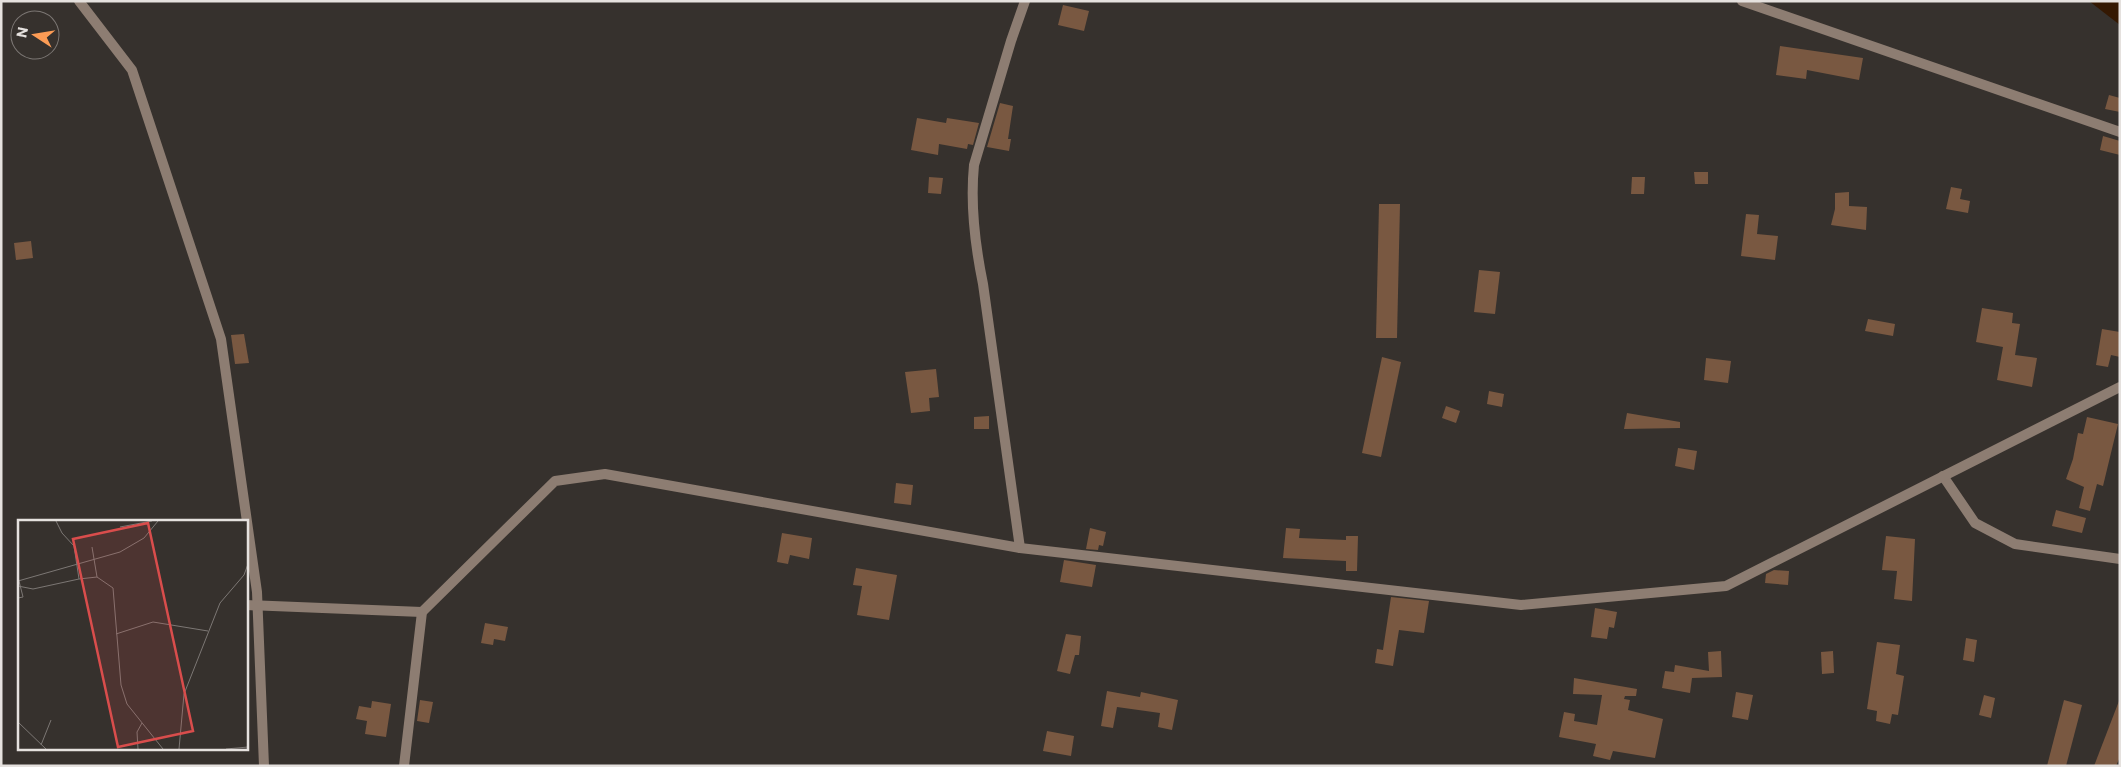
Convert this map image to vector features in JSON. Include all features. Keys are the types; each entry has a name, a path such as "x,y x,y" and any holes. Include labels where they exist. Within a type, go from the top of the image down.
{"street":[{"path":"79,1 132,70 221,339 247,520"},
{"path":"1020,548 983,284 976,248 972,185 974,165 1025,1"},
{"path":"1742,1 2120,132"},
{"path":"404,766 422,612 555,481 605,474 1020,548 1521,605 1726,586 2120,387"},
{"path":"1943,476 1975,523 2015,544 2120,560"},
{"path":"248,529 257,592 251,605 264,766"},
{"path":"251,605 422,612"}],"shaded area":[{"path":"2089,1 2120,1 2120,25"}],"building":[{"path":"1063,5 1089,11 1084,31 1058,25"},
{"path":"1780,46 1863,58 1859,80 1807,70 1806,79 1776,75"},
{"path":"2109,95 2120,98 2120,112 2105,109"},
{"path":"1000,103 1013,106 1008,139 1011,139 1009,151 987,147"},
{"path":"917,118 946,123 947,118 979,123 973,145 968,144 967,149 939,144 938,155 911,150"},
{"path":"2103,136 2120,141 2120,155 2100,150"},
{"path":"1694,172 1708,172 1708,184 1695,184"},
{"path":"929,177 943,178 941,194 928,193"},
{"path":"1632,177 1645,177 1644,194 1631,194"},
{"path":"1951,187 1962,189 1960,199 1970,201 1968,213 1946,209"},
{"path":"1849,192 1849,206 1867,207 1866,230 1831,225 1835,209 1835,193"},
{"path":"1379,204 1400,204 1397,338 1376,338"},
{"path":"1746,214 1759,215 1757,234 1778,236 1775,260 1741,256"},
{"path":"31,241 33,258 16,260 14,243"},
{"path":"1479,270 1500,272 1495,314 1474,312"},
{"path":"1982,308 2013,313 2012,323 2020,324 2015,355 2037,358 2032,387 1997,380 2003,347 1976,342"},
{"path":"1868,319 1895,324 1893,336 1865,331"},
{"path":"2102,329 2120,332 2120,357 2111,355 2108,367 2096,365"},
{"path":"244,334 249,363 235,364 231,335"},
{"path":"1382,357 1401,362 1381,457 1362,453"},
{"path":"1706,358 1731,361 1728,383 1704,380"},
{"path":"936,369 939,397 929,398 930,411 911,413 905,372"},
{"path":"1489,391 1504,394 1502,407 1487,404"},
{"path":"1446,406 1460,411 1456,423 1442,418"},
{"path":"1627,413 1680,422 1680,428 1624,429"},
{"path":"989,416 989,429 974,429 974,417"},
{"path":"2087,417 2118,424 2103,486 2097,484 2090,511 2079,508 2084,487 2066,479 2073,459 2078,433 2083,434"},
{"path":"1678,448 1697,451 1694,470 1675,466"},
{"path":"896,483 913,485 911,505 894,503"},
{"path":"2056,510 2086,518 2082,533 2052,526"},
{"path":"1090,528 1106,532 1103,546 1099,545 1098,550 1086,549"},
{"path":"1286,528 1300,529 1299,538 1346,540 1346,536 1358,536 1357,571 1346,571 1346,561 1283,558"},
{"path":"782,533 812,538 809,559 790,555 788,564 777,562"},
{"path":"1886,536 1915,539 1912,601 1894,599 1897,571 1882,570"},
{"path":"1064,560 1096,565 1092,587 1060,582"},
{"path":"856,568 897,575 889,620 857,615 862,586 853,585"},
{"path":"1774,570 1789,571 1788,585 1765,583 1766,574"},
{"path":"1391,597 1429,601 1424,633 1399,630 1393,666 1375,663 1377,649 1383,650"},
{"path":"1595,608 1617,612 1614,628 1609,627 1607,639 1591,637"},
{"path":"485,623 508,627 505,641 494,639 493,645 481,643"},
{"path":"1066,634 1081,636 1079,655 1075,655 1070,674 1057,671"},
{"path":"1966,638 1977,640 1974,662 1963,660"},
{"path":"1877,642 1900,645 1896,674 1904,676 1898,715 1892,714 1890,724 1876,721 1877,711 1867,709"},
{"path":"1721,651 1722,677 1692,678 1690,693 1662,688 1665,671 1674,672 1675,665 1709,671 1708,652"},
{"path":"1833,651 1834,673 1822,674 1821,652"},
{"path":"1574,678 1637,689 1636,696 1625,696 1624,699 1630,700 1628,710 1663,719 1655,758 1613,751 1610,760 1593,756 1596,744 1559,737 1564,712 1575,714 1574,721 1597,725 1602,695 1573,694"},
{"path":"1107,691 1140,697 1141,692 1178,700 1172,730 1158,727 1160,713 1117,707 1113,728 1101,726"},
{"path":"1736,692 1753,695 1748,720 1732,717"},
{"path":"1984,695 1995,698 1991,718 1979,715"},
{"path":"420,700 433,702 429,723 417,721"},
{"path":"2064,700 2082,705 2066,766 2047,766"},
{"path":"372,701 391,704 386,737 365,734 367,721 356,719 359,706 371,708"},
{"path":"2119,701 2120,757 2116,766 2094,766"},
{"path":"1047,731 1074,736 1071,756 1043,751"}]}
